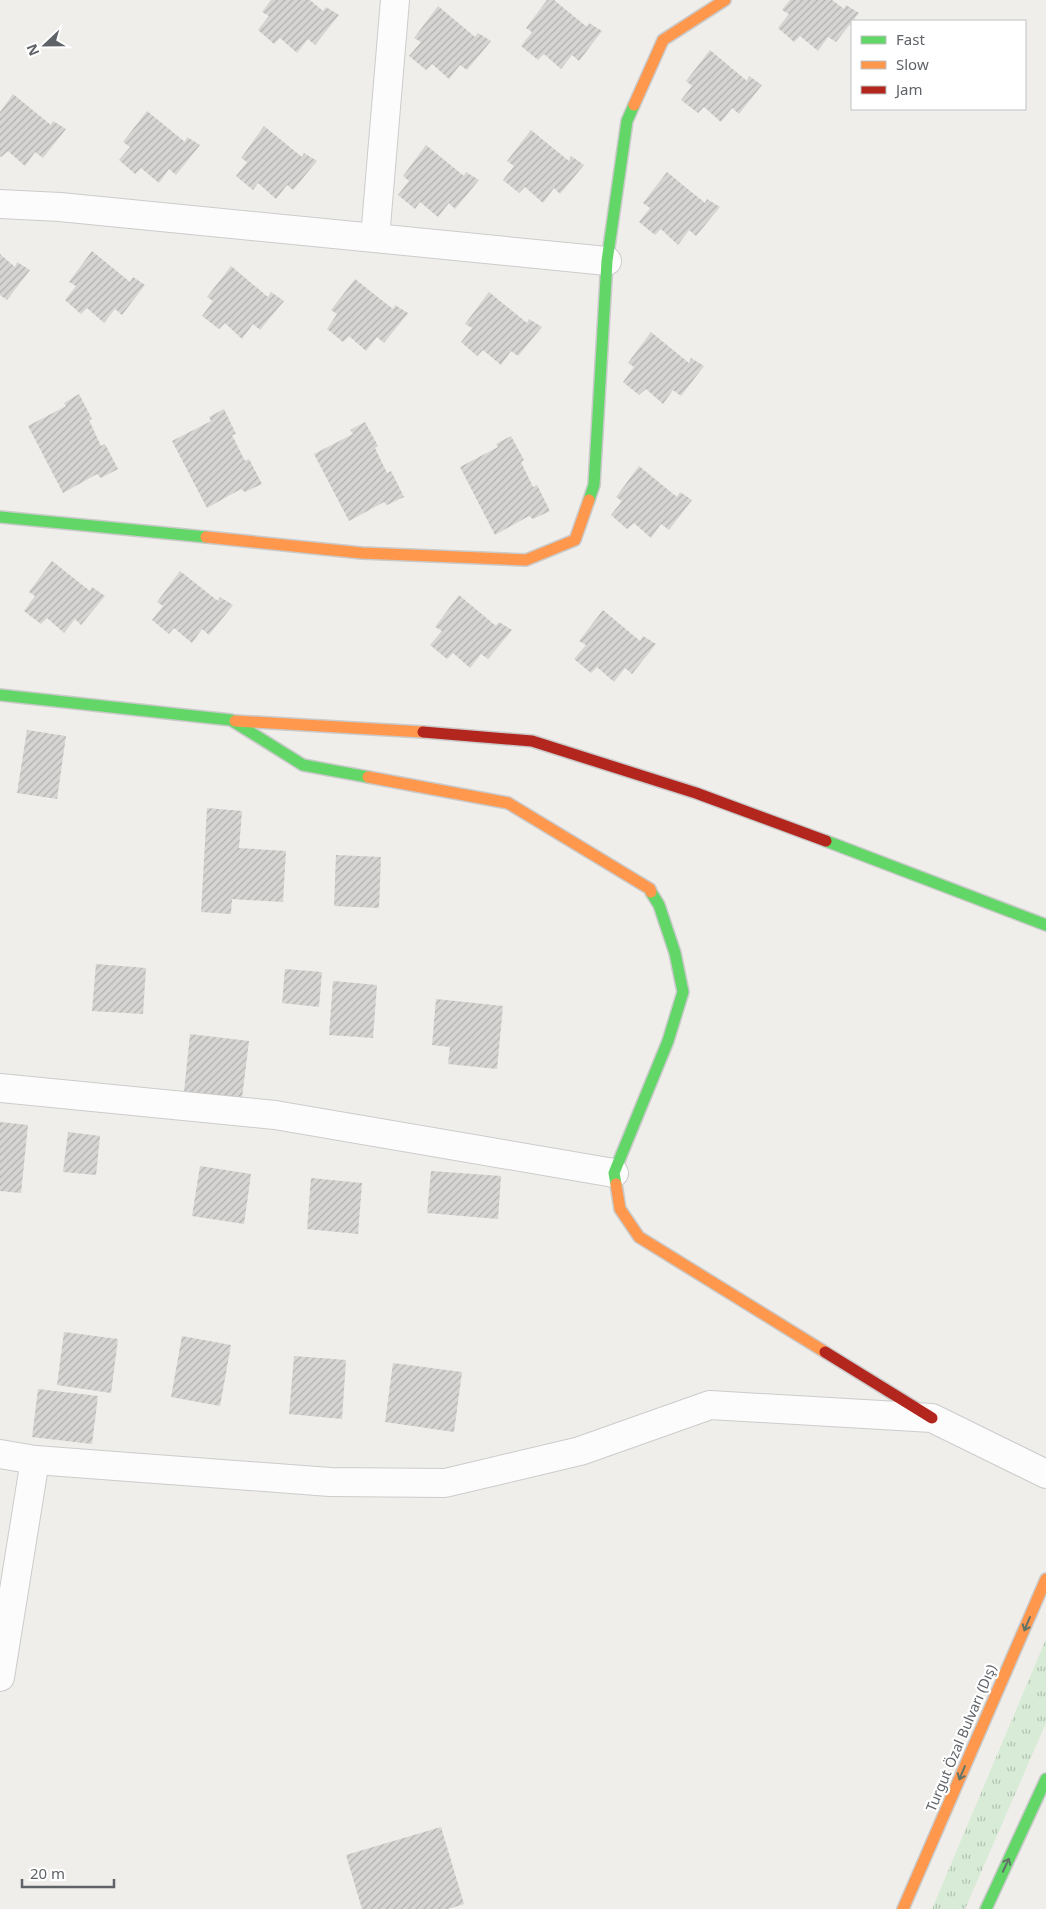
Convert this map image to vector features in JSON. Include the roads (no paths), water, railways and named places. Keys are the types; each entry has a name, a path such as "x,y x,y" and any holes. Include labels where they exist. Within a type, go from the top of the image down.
{"street":[{"path":"375,238 395,0"},
{"path":"0,517 362,553 526,560 575,540 594,485 607,261 627,121 663,40 725,0"},
{"path":"0,204 60,207 607,261"},
{"path":"0,695 231,720 393,729 532,740 696,793 1046,924"},
{"path":"231,720 303,765 508,803 650,889 659,905 675,953 683,992 668,1041 614,1173 620,1209 639,1237 932,1418 1046,1474"},
{"path":"0,1088 275,1115 614,1173"},
{"path":"0,1454 35,1460 330,1482 445,1482 580,1451 710,1405 932,1418"},
{"path":"0,1677 35,1460"},
{"name":"Turgut Özal Bulvarı (Dış)","path":"903,1909 1046,1579"},
{"path":"986,1909 1046,1779"}]}
